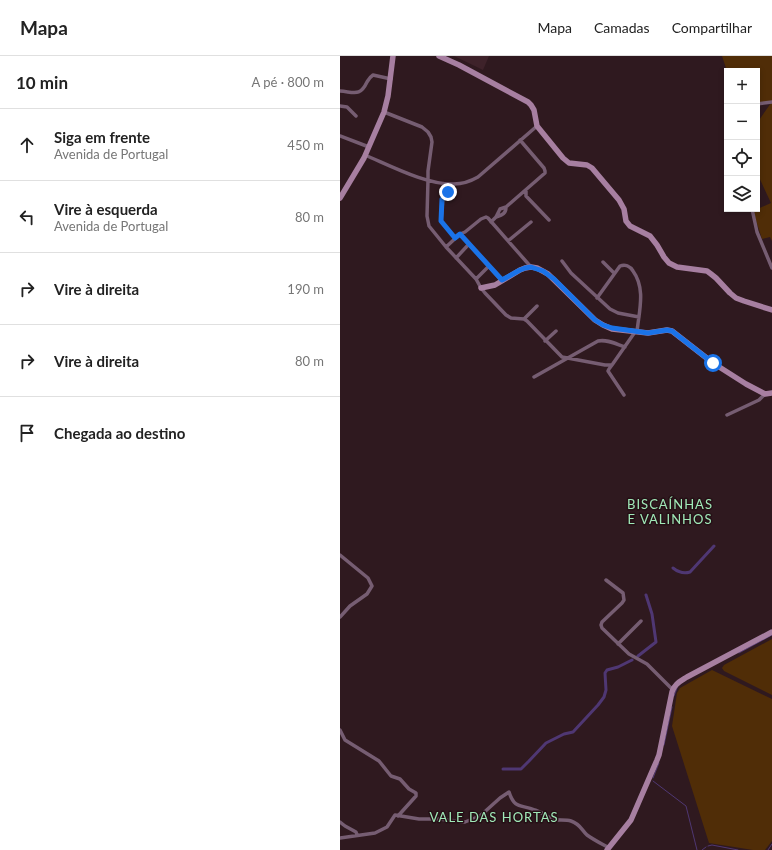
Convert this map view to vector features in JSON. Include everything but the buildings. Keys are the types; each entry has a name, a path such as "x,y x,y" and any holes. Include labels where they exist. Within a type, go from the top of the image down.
{"street":[{"path":"340,198 365,155 384,112 388,96 393,56"},
{"path":"439,56 528,102 534,110 537,126 564,158 569,163 587,165 592,168 619,200 624,209 626,221 630,226 650,236 669,263 677,267 707,271 736,298 772,310"},
{"path":"340,91 359,92 364,89 373,75 390,79"},
{"path":"760,104 772,102"},
{"path":"340,106 347,107 356,116"},
{"path":"384,112 422,127 431,137 432,142 428,171 428,223 431,230 476,279 481,288 495,304 509,317 527,320 562,357 566,359 612,365"},
{"path":"365,155 428,180 454,184 478,177 537,126"},
{"path":"340,136 369,147"},
{"path":"491,222 496,217 505,213 506,207 545,173 544,168 520,140"},
{"path":"454,184 451,190 443,197 441,219 442,224 455,238"},
{"path":"526,191 526,196 549,220"},
{"path":"753,212 757,232 772,268"},
{"path":"446,247 460,234 469,230 484,217 488,218 531,267"},
{"path":"508,241 531,222"},
{"path":"460,234 502,280"},
{"path":"456,258 469,244"},
{"path":"562,261 571,273 613,312 639,317"},
{"path":"603,262 614,273"},
{"path":"476,279 489,266"},
{"path":"597,298 620,266 628,266 637,276 641,292 636,332 608,371 624,395"},
{"path":"481,288 495,285 525,268 531,267 543,271 548,274 599,323 612,328 636,332 648,333 667,330 672,331 725,371 765,394 772,393"},
{"path":"524,319 537,306"},
{"path":"546,341 556,331"},
{"path":"534,377 598,341 602,340 625,347"},
{"path":"727,415 759,400 765,394"},
{"path":"340,555 368,578 372,586 367,594 350,606 340,616"},
{"path":"606,580 623,593 624,600 605,619 601,625 602,628 629,654 647,664 672,689"},
{"path":"618,644 641,623"},
{"path":"340,838 375,833 386,827 395,815 419,819 440,819 465,822 480,816 509,792 518,805 533,809 552,819 573,821 588,835 608,849 631,820 658,760 672,689 687,677 772,632"},
{"path":"340,730 345,740 379,762 391,776 400,779 409,789 416,793 416,796 398,816"},
{"path":"340,822 356,832 357,835"}],"shaded area":[{"path":"454,56 489,56 483,70"},
{"path":"722,56 772,56 772,101 760,103 760,68 726,68"},
{"path":"772,103 772,241 770,237 762,239 753,212 760,212 760,208 771,203 760,179 760,119"},
{"path":"772,639 772,695 724,671 722,668 724,665"},
{"path":"712,670 772,699 772,841 765,850 753,850 709,843 672,726 677,693 680,688"}],"waterway":[{"path":"673,568 681,572 690,572 714,546"},
{"path":"638,656 656,642 652,614 646,595"},
{"path":"739,653 772,635"},
{"path":"503,769 521,769 546,743 564,734 573,732 604,697 606,690 605,673 607,670 618,667 632,660"},
{"path":"674,696 677,688"},
{"path":"664,745 672,707"},
{"path":"653,778 659,763"},
{"path":"653,781 686,806 697,850"},
{"path":"768,850 772,844"},
{"path":"708,846 712,845 738,850"},
{"path":"702,850 706,847"}],"district":[{"name":"BISCAÍNHAS E VALINHOS","path":"670,512"},
{"name":"VALE DAS HORTAS","path":"494,817"}],"route":[{"path":"448,192 442,199 442,224 455,238 460,234 502,280 525,268 537,268 548,274 599,323 612,328 648,333 667,330 672,331 713,363"}]}
